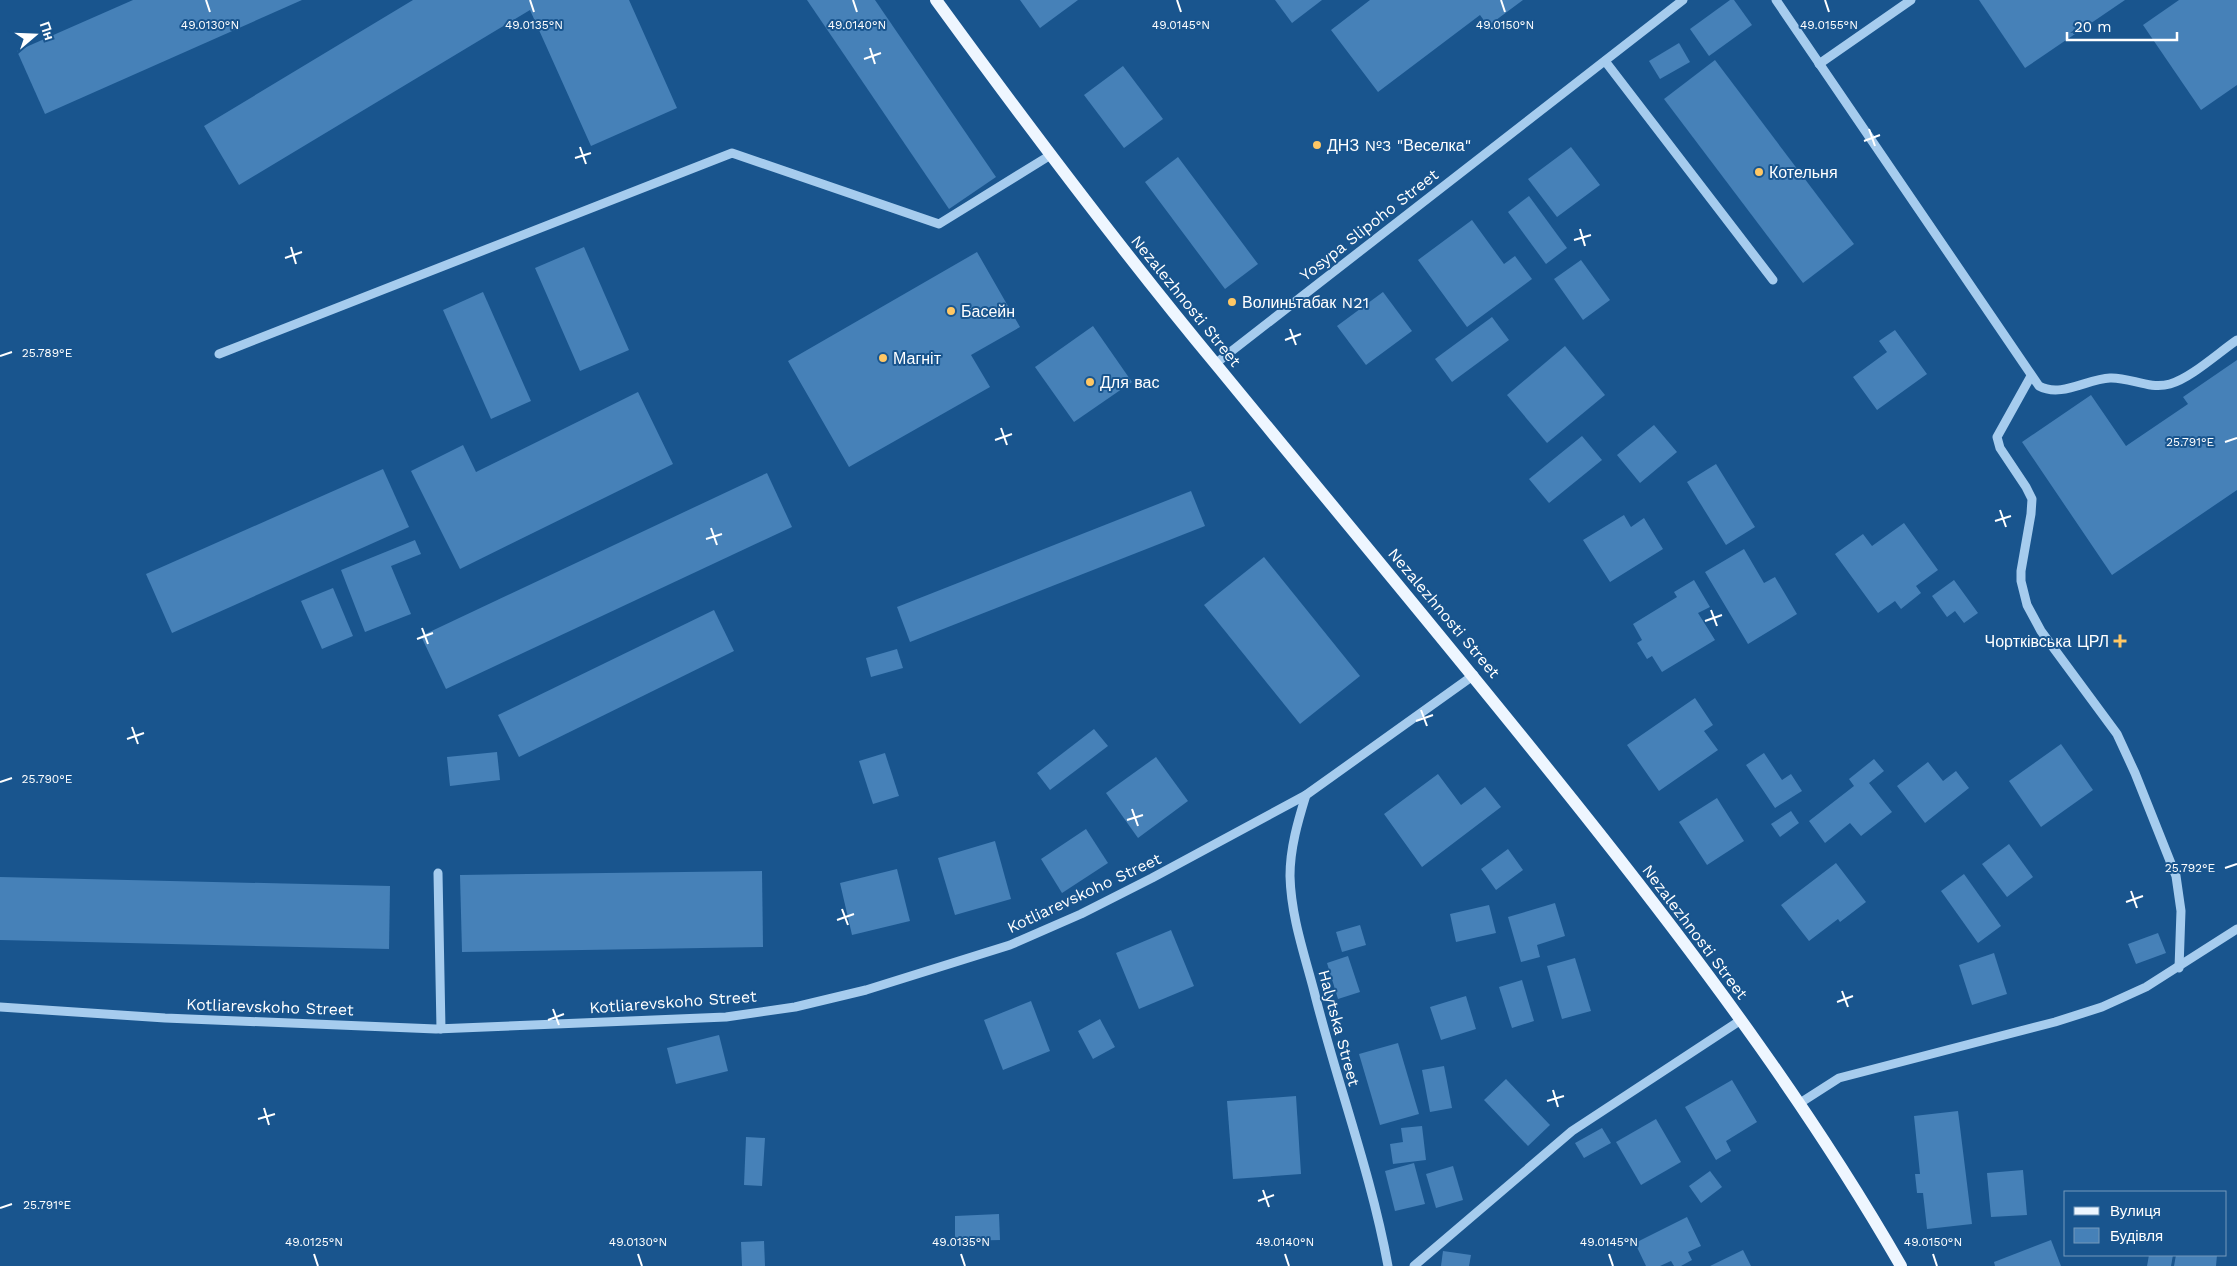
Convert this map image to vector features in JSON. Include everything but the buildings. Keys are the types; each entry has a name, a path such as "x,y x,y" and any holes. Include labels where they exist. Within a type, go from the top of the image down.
{"main road":[{"name":"Nezalezhnosti Street","path":"936,0 1049,156 1215,364 1474,675 1646,892 1741,1020 1800,1104 1858,1193 1901,1266"}],"street":[{"name":"Yosypa Slipoho Street","path":"1215,364 1683,0"},
{"path":"1776,0 2030,376 2039,386 2050,390 2112,378 2154,386 2171,384 2237,340"},
{"path":"1819,64 1911,0"},
{"path":"1605,61 1773,280"},
{"path":"219,354 732,153 939,224 1049,156"},
{"path":"2030,376 1997,437 2000,448 2032,499 2021,571 2023,593 2036,625 2106,717 2126,751 2176,876 2181,911 2179,968"},
{"name":"Kotliarevskoho Street","path":"0,1007 175,1018 441,1029 726,1017 795,1007 866,990 1010,945 1081,914 1306,795 1474,675"},
{"name":"Halytska Street","path":"1306,795 1294,837 1290,876 1294,917 1333,1066 1379,1219 1388,1266"},
{"path":"438,873 441,1029"},
{"path":"1800,1104 1839,1078 2102,1008 2146,987 2179,968 2237,929"},
{"path":"1414,1266 1572,1130 1741,1020"}],"place":[{"name":"ДНЗ №3 \"Веселка\"","path":"1317,145"},
{"name":"Котельня","path":"1759,172"},
{"name":"Волиньтабак N21","path":"1232,302"},
{"name":"Басейн","path":"951,311"},
{"name":"Магніт","path":"883,358"},
{"name":"Для вас","path":"1090,382"},
{"name":"Чортківська ЦРЛ","path":"2120,641"}]}
